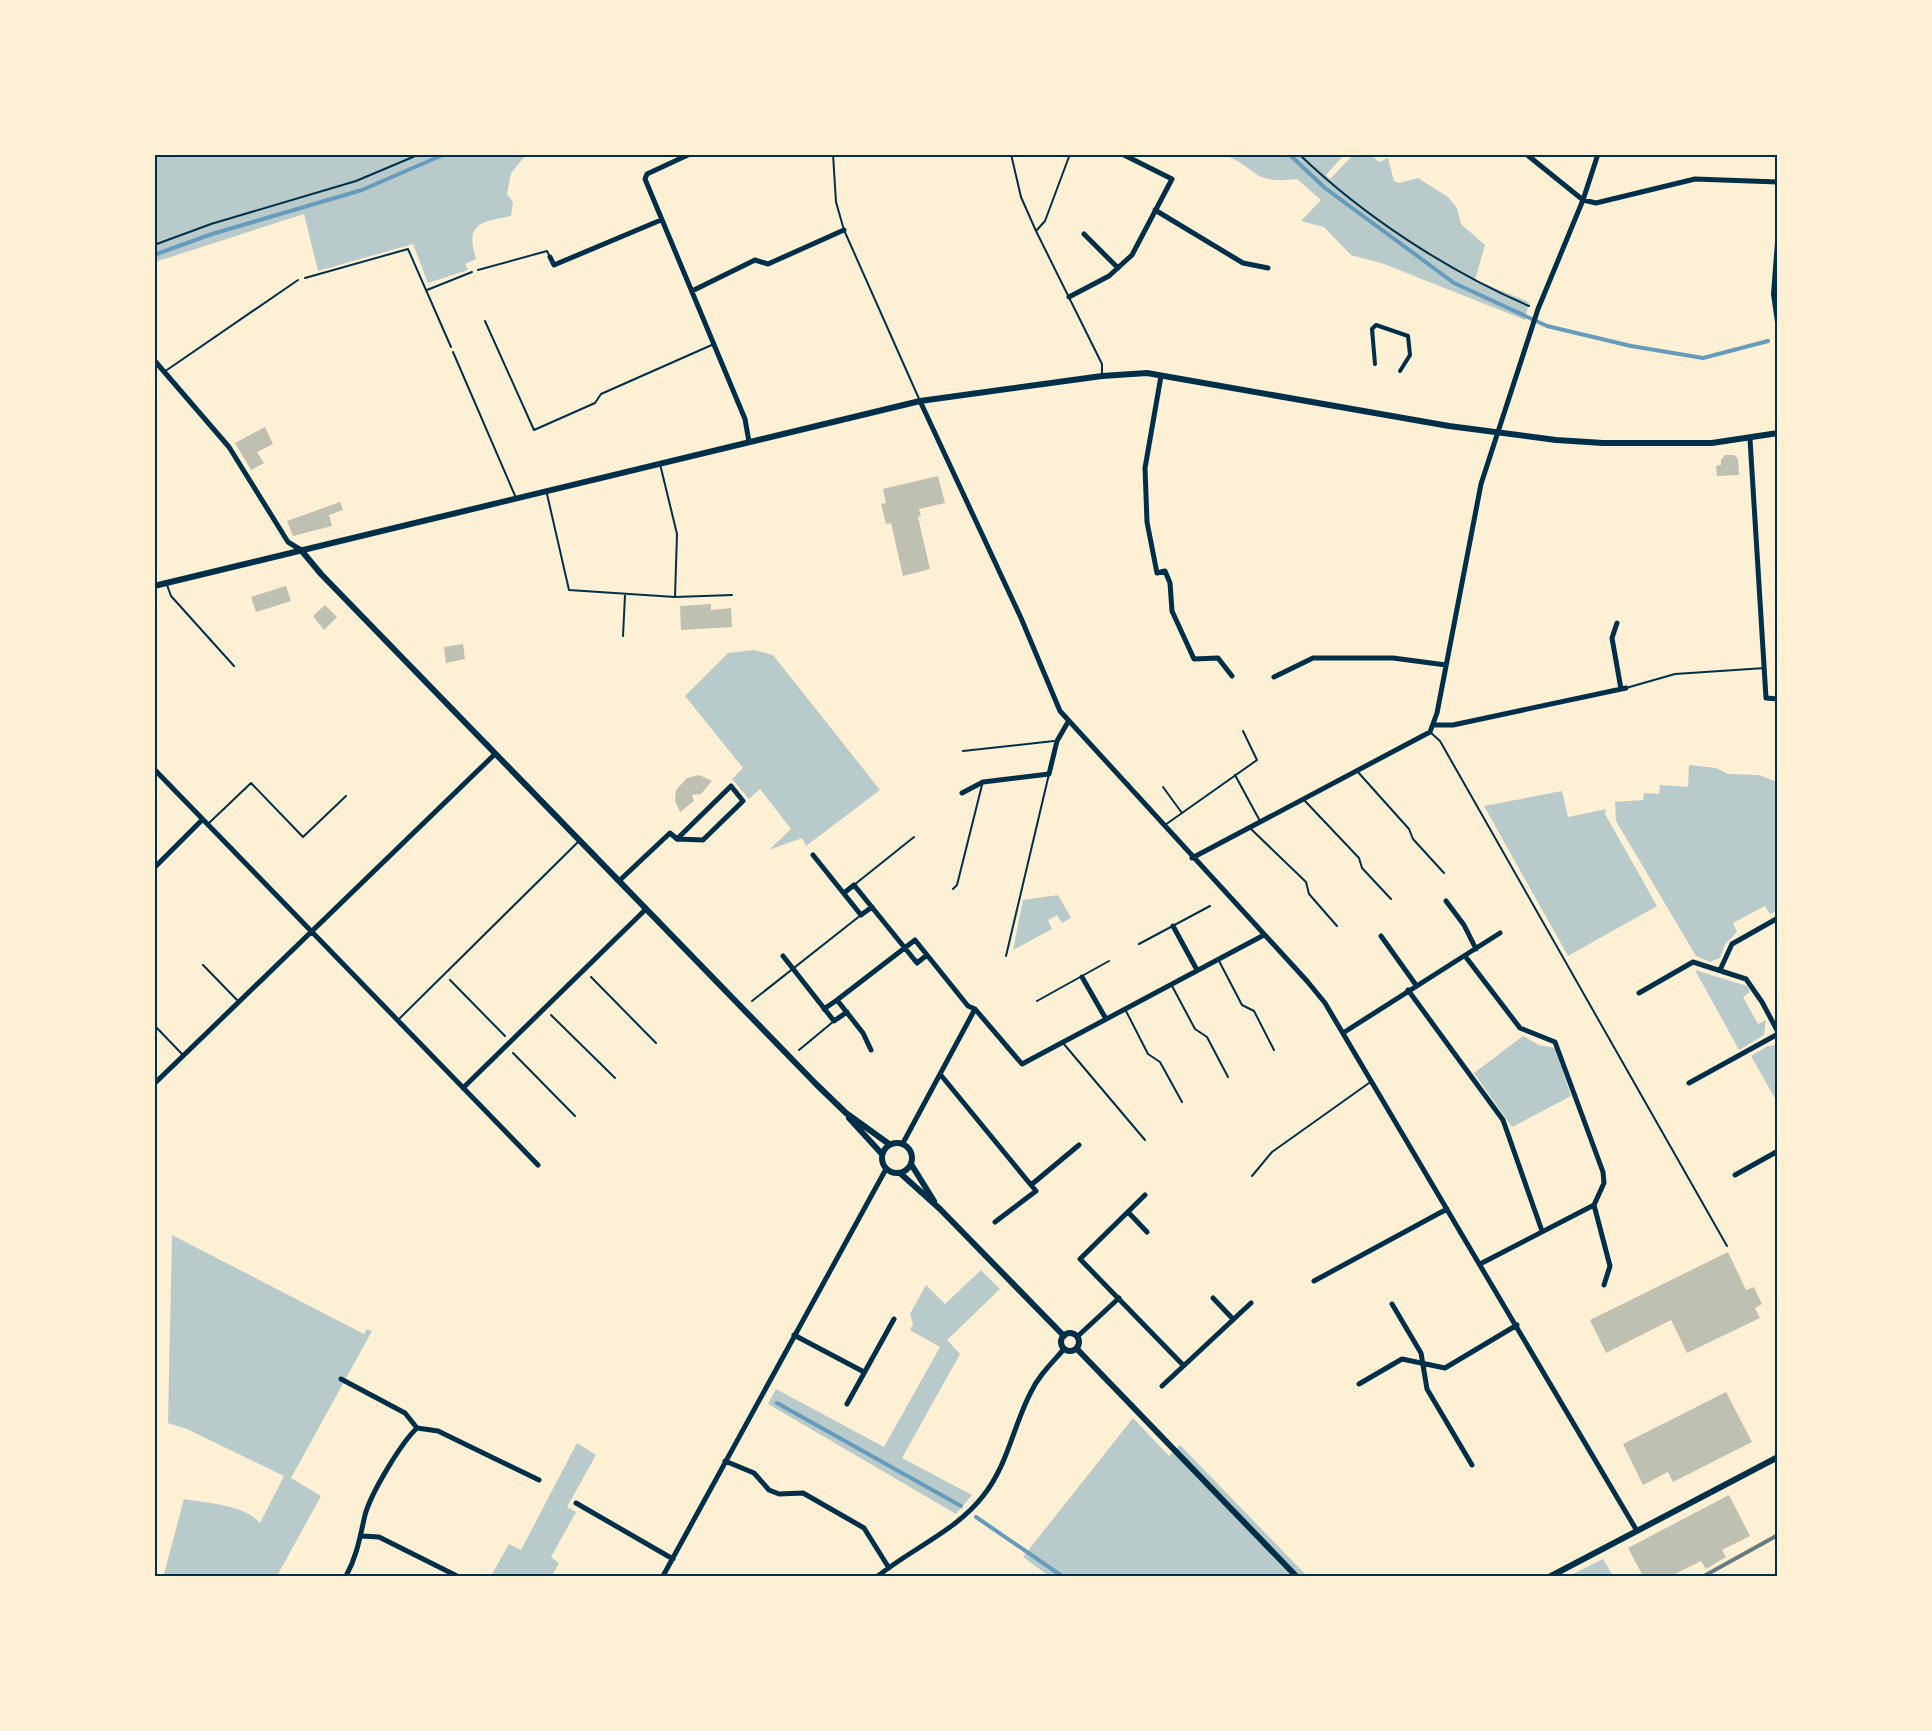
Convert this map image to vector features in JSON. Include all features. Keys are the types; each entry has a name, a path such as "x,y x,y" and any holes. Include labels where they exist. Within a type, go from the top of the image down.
{"street":[{"path":"690,154 647,174 645,179 745,419 749,442"},
{"path":"1069,297 1109,276 1132,255 1172,179 1122,154"},
{"path":"1526,154 1583,200 1596,203 1695,179 1778,182"},
{"path":"1192,858 1431,732 1481,484 1537,312 1583,200 1598,154"},
{"path":"1155,210 1243,263 1268,268"},
{"path":"550,257 554,265 661,220"},
{"path":"692,291 755,260 768,264 844,230"},
{"path":"1084,234 1118,268"},
{"path":"1778,242 1774,294 1778,322"},
{"path":"1375,364 1372,329 1376,325 1408,336 1410,355 1400,371"},
{"path":"154,360 229,447 288,542 301,550 321,574 645,910 846,1113 881,1153 886,1169 663,1576"},
{"path":"154,586 920,401 1102,376 1147,373 1498,434 1602,443 1712,443 1750,439 1778,432"},
{"path":"1161,376 1145,468 1147,522 1157,573 1165,571 1170,583 1172,611 1194,659 1218,658 1232,676"},
{"path":"920,401 1021,618 1050,693 1068,722 1325,1003 1637,1531"},
{"path":"1750,439 1766,698 1778,699"},
{"path":"1434,725 1453,725 1623,688 1612,638 1617,623"},
{"path":"1274,677 1312,658 1393,658 1446,665"},
{"path":"962,794 982,782 1049,774 1057,741 1068,722"},
{"path":"154,1084 495,754"},
{"path":"154,769 538,1165"},
{"path":"619,881 670,832 677,839 703,840 743,801 731,786 677,839"},
{"path":"154,868 205,823"},
{"path":"813,855 861,915 872,907"},
{"path":"844,893 854,885 917,963 927,955"},
{"path":"1446,901 1464,925 1476,949"},
{"path":"464,1088 645,910"},
{"path":"1720,970 1732,944 1778,918"},
{"path":"1173,926 1197,970"},
{"path":"1343,1033 1500,933"},
{"path":"824,1009 915,940 968,1006 975,1009 1022,1064 1264,935"},
{"path":"1381,936 1416,985"},
{"path":"783,956 834,1021 847,1012"},
{"path":"1465,956 1520,1028 1555,1042 1603,1172 1604,1183 1594,1205 1480,1264"},
{"path":"1639,993 1693,962 1746,979 1752,985 1778,1033 1689,1083"},
{"path":"1082,977 1106,1019"},
{"path":"1408,990 1503,1120 1542,1231"},
{"path":"837,1000 862,1033 871,1050"},
{"path":"903,1143 975,1009"},
{"path":"940,1074 1036,1191 995,1222"},
{"path":"846,1113 889,1144 903,1143"},
{"path":"903,1143 912,1155 911,1164 940,1209"},
{"path":"881,1153 889,1144"},
{"path":"1031,1185 1079,1145"},
{"path":"1735,1175 1778,1151"},
{"path":"900,1173 911,1164"},
{"path":"886,1169 900,1173 940,1209 1064,1336"},
{"path":"1145,1195 1080,1259 1183,1365"},
{"path":"1594,1205 1610,1266 1604,1285"},
{"path":"1314,1281 1447,1209"},
{"path":"1128,1212 1147,1232"},
{"path":"1078,1336 1119,1298"},
{"path":"1214,1298 1232,1318"},
{"path":"1162,1386 1232,1318 1251,1303"},
{"path":"1392,1304 1421,1353 1427,1389 1472,1465"},
{"path":"847,1404 894,1319"},
{"path":"1359,1384 1402,1359 1424,1366 1445,1368 1517,1325"},
{"path":"1077,1349 1070,1351 1064,1349 1061,1344 1064,1336 1070,1333 1078,1336"},
{"path":"794,1335 864,1372"},
{"path":"1077,1349 1080,1342 1078,1336"},
{"path":"878,1576 957,1521 983,1496 1010,1447 1029,1394 1041,1373 1064,1349"},
{"path":"1077,1349 1296,1576"},
{"path":"341,1379 405,1413 417,1428 438,1431 539,1480"},
{"path":"346,1576 356,1557 366,1513 404,1440 417,1428"},
{"path":"1551,1576 1778,1457"},
{"path":"725,1461 754,1473 769,1490 779,1494 803,1493 864,1528 889,1568"},
{"path":"576,1503 673,1559"},
{"path":"362,1536 379,1537 457,1576"}],"lane":[{"path":"833,154 836,202 844,230 920,401"},
{"path":"1011,154 1021,197 1102,364 1102,376"},
{"path":"1036,231 1045,221 1070,154"},
{"path":"478,270 548,251 550,257"},
{"path":"164,372 298,280"},
{"path":"485,321 534,430 595,403 601,394 714,345"},
{"path":"453,352 516,498"},
{"path":"660,464 678,534 675,597"},
{"path":"547,491 569,590 675,597 732,595"},
{"path":"166,582 171,596 234,666"},
{"path":"623,636 625,595"},
{"path":"1623,688 1675,674 1765,668"},
{"path":"1164,826 1257,760 1243,731"},
{"path":"1431,732 1440,741 1727,1246"},
{"path":"963,751 1057,741"},
{"path":"1357,771 1409,829 1413,839 1444,873"},
{"path":"1006,956 1049,774"},
{"path":"1235,775 1260,821"},
{"path":"953,889 957,885 982,782"},
{"path":"205,823 252,783 303,837 346,796"},
{"path":"1163,787 1182,813"},
{"path":"1303,799 1359,858 1362,868 1391,899"},
{"path":"1249,827 1306,882 1309,894 1337,926"},
{"path":"854,885 914,837"},
{"path":"397,1020 579,841"},
{"path":"1139,944 1210,906"},
{"path":"752,1000 861,915"},
{"path":"1218,959 1242,1005 1254,1011 1274,1050"},
{"path":"1037,1001 1109,962"},
{"path":"203,965 238,1002"},
{"path":"1171,984 1195,1029 1207,1037 1228,1077"},
{"path":"1125,1009 1148,1054 1160,1062 1182,1102"},
{"path":"799,1050 834,1021"},
{"path":"154,1025 184,1056"},
{"path":"1063,1043 1144,1140"},
{"path":"1252,1176 1272,1152 1372,1081"}],"path":[{"path":"154,245 211,224 356,181 420,154"},
{"path":"1299,154 1334,186 1470,279 1537,312"},
{"path":"298,280 408,249 453,352"},
{"path":"427,290 478,270"},
{"path":"584,970 656,1042"},
{"path":"444,974 575,1116"},
{"path":"545,1009 615,1078"}],"shaded area":[{"path":"154,155 526,155 511,173 507,194 513,202 511,216 490,220 477,227 472,238 476,259 465,264 468,270 428,283 413,244 318,271 304,214 155,262"},
{"path":"1225,155 1344,155 1326,175 1330,179 1353,155 1371,155 1379,162 1388,158 1394,181 1399,183 1418,178 1448,197 1457,208 1461,224 1485,245 1475,280 1529,302 1525,320 1384,264 1351,255 1324,227 1301,221 1321,200 1297,179 1263,178"},
{"path":"754,650 773,655 880,790 806,846 802,838 769,850 791,829 760,789 749,799 732,779 743,768 685,696 728,653"},
{"path":"1689,765 1716,768 1728,774 1759,775 1777,782 1777,911 1770,914 1765,906 1733,923 1737,932 1725,944 1720,958 1710,962 1696,956 1616,821 1615,802 1643,800 1644,793 1659,794 1660,785 1688,787"},
{"path":"1562,791 1568,817 1606,809 1605,814 1657,906 1568,956 1484,806"},
{"path":"1058,895 1071,918 1062,923 1057,915 1048,920 1052,929 1013,950 1023,900"},
{"path":"1695,970 1747,986 1750,992 1743,997 1758,1024 1766,1020 1764,1035 1739,1050"},
{"path":"1523,1036 1539,1045 1555,1048 1571,1096 1512,1127 1474,1073"},
{"path":"1768,1046 1778,1046 1777,1102 1751,1056"},
{"path":"172,1235 364,1334 367,1329 372,1331 291,1478 321,1496 277,1576 164,1574 184,1499 245,1512 260,1523 284,1476 187,1429 168,1423"},
{"path":"981,1270 1000,1289 947,1340 960,1354 902,1458 972,1495 956,1514 768,1404 776,1389 884,1447 940,1347 910,1330 913,1324 910,1314 926,1285 945,1304"},
{"path":"1133,1418 1169,1456 1180,1445 1307,1576 1049,1576 1023,1557"},
{"path":"577,1443 596,1455 567,1507 576,1512 551,1557 559,1563 552,1576 491,1576 509,1544 521,1550"},
{"path":"1603,1559 1613,1576 1569,1576"}],"building":[{"path":"265,427 273,444 257,452 264,463 251,470 235,443"},
{"path":"1725,455 1734,455 1738,459 1739,475 1717,476 1716,466 1721,465 1721,460"},
{"path":"938,476 945,503 919,509 921,516 918,517 930,569 903,576 891,523 886,524 881,504 886,503 883,489"},
{"path":"340,502 343,510 329,515 332,526 293,536 287,521"},
{"path":"286,586 291,601 256,612 251,597"},
{"path":"711,604 711,610 731,608 732,627 681,630 680,606"},
{"path":"325,605 337,617 324,630 313,616"},
{"path":"463,644 465,659 446,663 444,647"},
{"path":"699,775 712,781 701,794 692,795 694,801 680,812 675,801 676,790 687,778"},
{"path":"1728,1252 1746,1290 1754,1287 1762,1304 1755,1308 1760,1318 1687,1353 1671,1320 1606,1353 1590,1320"},
{"path":"1726,1392 1752,1442 1673,1482 1668,1472 1643,1485 1623,1444"},
{"path":"1729,1495 1750,1536 1722,1550 1726,1557 1706,1569 1701,1561 1671,1576 1643,1576 1628,1548"}],"waterway":[{"path":"154,255 212,234 362,190 445,154"},
{"path":"1289,154 1325,188 1454,283 1547,326 1631,346 1703,358 1768,341"},
{"path":"777,1403 961,1506"},
{"path":"976,1517 1062,1576"}],"railway":[{"path":"1704,1576 1778,1535"}]}
